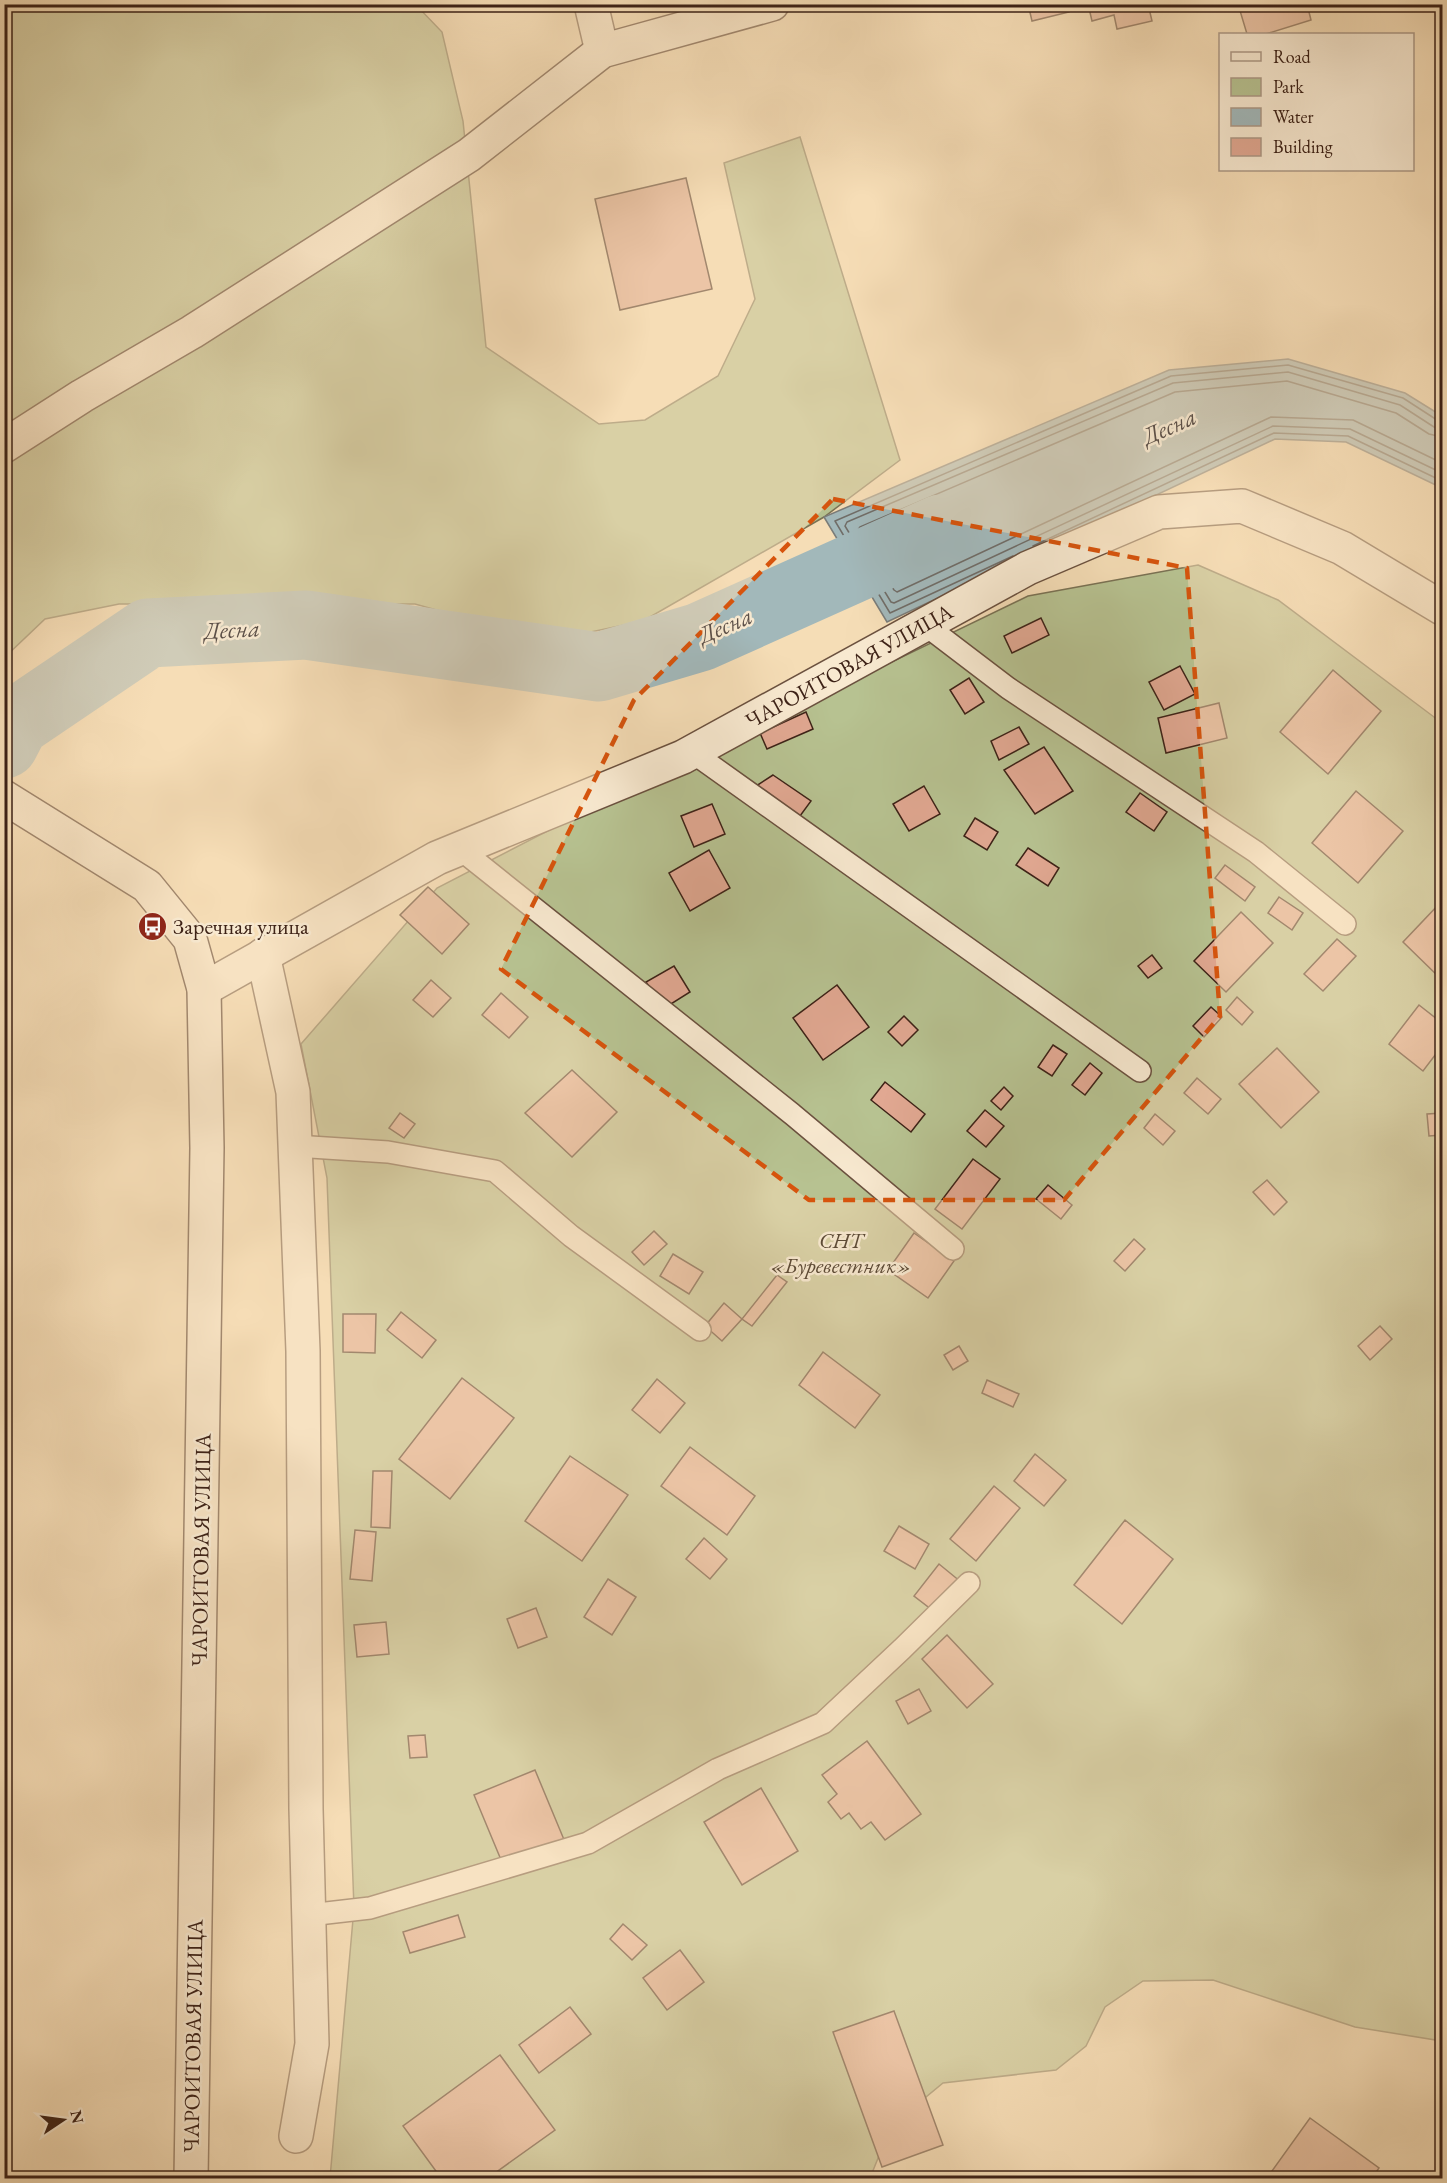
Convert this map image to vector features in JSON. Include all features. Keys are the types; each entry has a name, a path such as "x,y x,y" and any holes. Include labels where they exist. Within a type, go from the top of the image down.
{"street":[{"path":"591,4 602,51"},
{"path":"4,446 82,396 192,332 469,154 602,51 772,4"},
{"name":"ЧАРОИТОВАЯ УЛИЦА","path":"191,2178 207,1148 204,988 438,858 692,752 1028,568 1159,512 1242,506 1342,548 1443,608"},
{"path":"4,797 147,886 190,939 204,988"},
{"path":"263,956 293,1092 303,1351 306,1809 312,2044 296,2136"}],"lane":[{"path":"924,624 1008,688 1256,852 1345,924"},
{"path":"692,752 1140,1071"},
{"path":"460,849 792,1114 952,1249"},
{"path":"295,1146 388,1152 495,1171 571,1236 700,1330"},
{"path":"309,1916 370,1908 588,1844 718,1769 823,1723 969,1582"}],"highlighted area":[{"path":"833,499 1187,568 1220,1016 1064,1200 809,1200 501,969 634,700"}],"green space":[{"path":"5,5 416,5 442,32 463,121 486,347 599,424 645,420 718,376 755,299 724,163 800,137 900,460 824,517 643,621 548,641 415,604 119,604 45,619 5,657"},
{"name":"СНТ «Буревестник»","path":"1198,565 1278,600 1442,723 1442,2041 1355,2027 1213,1980 1143,1981 1105,2007 1086,2046 1056,2070 943,2083 891,2126 870,2178 330,2178 354,1908 327,1178 301,1044 437,888 621,793 1028,596"}],"water":[{"path":"1288,359 1405,393 1442,416 1442,488 1346,442 1275,439 887,622 824,517 1169,370"}],"building":[{"path":"1028,4 1067,4 1069,12 1032,21"},
{"path":"1088,4 1148,4 1152,21 1117,29 1114,15 1092,21"},
{"path":"1238,4 1307,4 1311,20 1269,33 1247,33"},
{"path":"686,178 712,289 620,310 595,199"},
{"path":"1041,618 1049,635 1012,653 1004,636"},
{"path":"1180,666 1195,694 1164,710 1149,682"},
{"path":"1333,670 1381,711 1328,774 1280,732"},
{"path":"969,678 984,702 965,714 950,690"},
{"path":"1219,703 1227,738 1166,753 1158,718"},
{"path":"806,712 813,729 767,749 760,733"},
{"path":"1019,727 1029,744 999,760 991,741"},
{"path":"1044,747 1073,791 1035,814 1004,770"},
{"path":"773,775 811,801 800,816 756,786"},
{"path":"924,786 940,814 909,831 893,804"},
{"path":"1356,791 1403,831 1358,883 1312,843"},
{"path":"1140,793 1167,812 1154,831 1126,812"},
{"path":"712,804 725,834 694,847 681,816"},
{"path":"975,818 998,832 987,850 964,836"},
{"path":"1028,848 1059,868 1048,886 1016,865"},
{"path":"709,850 730,888 690,911 669,873"},
{"path":"1225,865 1255,887 1245,901 1215,878"},
{"path":"428,887 469,924 442,954 400,915"},
{"path":"1279,897 1303,913 1292,930 1268,913"},
{"path":"1442,901 1442,980 1403,942"},
{"path":"1241,912 1273,943 1226,992 1194,961"},
{"path":"1337,939 1356,956 1323,991 1304,974"},
{"path":"1152,955 1162,968 1148,978 1138,966"},
{"path":"674,966 690,992 663,1009 646,982"},
{"path":"431,980 451,998 433,1017 413,1000"},
{"path":"837,985 869,1027 823,1060 793,1018"},
{"path":"501,993 528,1017 509,1038 482,1015"},
{"path":"1237,997 1253,1012 1242,1025 1226,1010"},
{"path":"1419,1005 1442,1023 1442,1046 1423,1071 1389,1044"},
{"path":"1211,1007 1222,1017 1204,1037 1193,1026"},
{"path":"904,1016 918,1030 902,1046 888,1032"},
{"path":"1053,1045 1067,1054 1052,1076 1038,1067"},
{"path":"1277,1048 1319,1092 1281,1128 1239,1084"},
{"path":"1090,1063 1102,1073 1085,1095 1072,1085"},
{"path":"572,1070 617,1112 572,1157 525,1113"},
{"path":"1197,1078 1221,1099 1208,1114 1184,1093"},
{"path":"885,1082 925,1114 911,1132 871,1100"},
{"path":"1004,1087 1013,1096 1001,1110 991,1101"},
{"path":"985,1110 1004,1126 986,1147 967,1131"},
{"path":"400,1113 415,1124 404,1138 389,1128"},
{"path":"1442,1113 1442,1135 1429,1136 1427,1114"},
{"path":"1155,1114 1175,1131 1163,1145 1144,1128"},
{"path":"973,1159 1000,1179 962,1229 935,1209"},
{"path":"1267,1180 1287,1202 1274,1215 1253,1192"},
{"path":"1048,1185 1072,1205 1061,1219 1036,1199"},
{"path":"654,1231 667,1244 644,1265 632,1252"},
{"path":"914,1233 954,1261 928,1298 888,1270"},
{"path":"1134,1239 1145,1249 1125,1271 1114,1261"},
{"path":"673,1254 703,1272 689,1294 660,1276"},
{"path":"777,1275 787,1282 752,1326 742,1319"},
{"path":"724,1303 742,1319 722,1341 705,1326"},
{"path":"401,1312 436,1340 422,1358 387,1330"},
{"path":"343,1314 376,1314 375,1353 343,1352"},
{"path":"1380,1326 1392,1339 1370,1360 1358,1346"},
{"path":"959,1346 968,1361 953,1370 944,1355"},
{"path":"823,1352 880,1395 855,1428 799,1385"},
{"path":"462,1378 514,1418 450,1499 399,1459"},
{"path":"657,1379 685,1403 660,1433 632,1410"},
{"path":"987,1380 1019,1394 1013,1407 982,1393"},
{"path":"690,1447 755,1496 727,1535 661,1486"},
{"path":"1035,1454 1066,1480 1044,1506 1014,1481"},
{"path":"570,1456 628,1495 582,1561 525,1521"},
{"path":"373,1471 392,1471 390,1528 371,1527"},
{"path":"994,1486 1020,1508 976,1561 950,1539"},
{"path":"1125,1520 1173,1559 1122,1624 1074,1585"},
{"path":"899,1526 929,1544 915,1569 884,1551"},
{"path":"355,1530 376,1532 372,1581 350,1579"},
{"path":"704,1538 727,1559 710,1579 686,1559"},
{"path":"939,1564 961,1582 936,1613 914,1596"},
{"path":"608,1579 636,1597 612,1635 584,1617"},
{"path":"536,1608 547,1637 518,1648 507,1619"},
{"path":"386,1622 389,1654 357,1657 354,1625"},
{"path":"947,1635 993,1684 967,1708 922,1659"},
{"path":"919,1689 931,1711 908,1724 896,1701"},
{"path":"425,1735 427,1757 410,1758 408,1736"},
{"path":"867,1741 921,1814 885,1840 871,1822 861,1829 849,1813 841,1819 828,1802 837,1794 822,1775"},
{"path":"535,1770 565,1842 504,1867 474,1795"},
{"path":"761,1788 798,1851 742,1885 704,1822"},
{"path":"458,1915 465,1937 410,1953 403,1932"},
{"path":"623,1924 647,1945 632,1960 610,1939"},
{"path":"680,1950 704,1982 667,2010 643,1978"},
{"path":"570,2007 591,2034 539,2073 519,2045"},
{"path":"894,2011 943,2145 882,2167 833,2032"},
{"path":"500,2055 555,2130 488,2178 441,2178 403,2126"},
{"path":"1310,2118 1379,2168 1372,2178 1267,2178"}],"waterway":[{"name":"Десна","path":"4,744 15,723 148,633 306,625 599,667 700,637 941,529"}],"place":[{"name":"Заречная улица","path":"152,926"}]}
